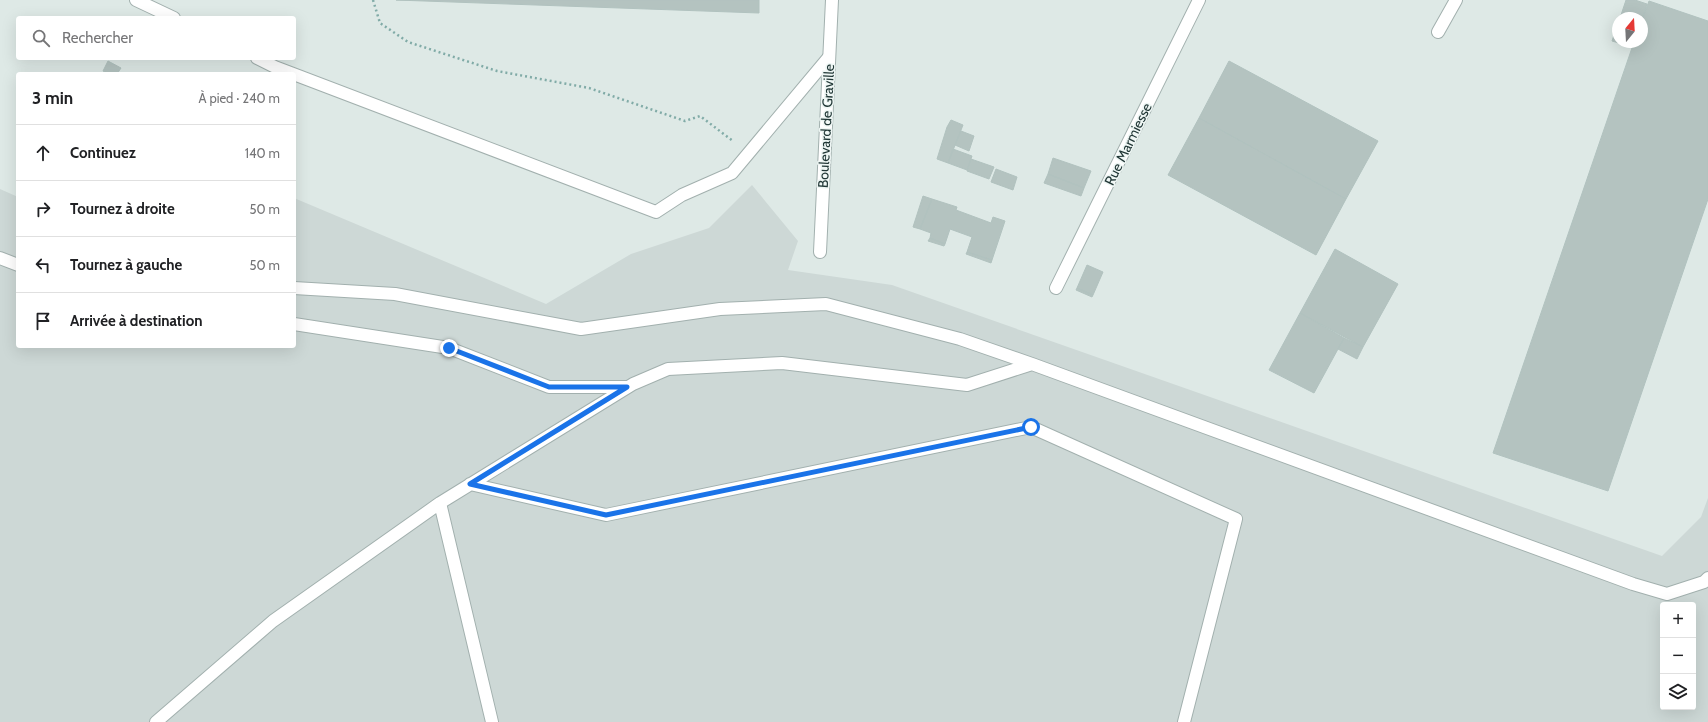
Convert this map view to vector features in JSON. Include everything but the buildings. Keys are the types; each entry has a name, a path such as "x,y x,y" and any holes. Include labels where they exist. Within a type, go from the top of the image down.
{"street":[{"path":"136,0 170,16"},
{"name":"Boulevard de Graville","path":"820,252 832,0"},
{"name":"Rue Marmiesse","path":"1056,288 1199,0"},
{"path":"1438,32 1456,0"},
{"path":"296,75 656,212 682,195 732,173 829,57"},
{"path":"261,60 288,72"},
{"path":"0,258 16,263"},
{"path":"296,288 395,294 581,328 720,309 826,304 960,339 1633,584 1667,594 1704,582 1708,578"},
{"path":"296,324 449,348 549,387 627,387"},
{"path":"156,722 273,621 440,503 627,387 668,369 782,363 967,385 1032,364"},
{"path":"470,484 606,515 1031,427 1236,519 1184,722"},
{"path":"440,503 492,722"}],"path":[{"path":"373,0 380,23 408,42 496,71 589,88 685,120 700,116 730,140 752,150"}],"shaded area":[{"path":"752,185 798,241 788,270 892,285 1662,556 1701,517 1708,498 1708,722 0,722 0,189 16,196 16,348 296,348 296,199 546,304 631,254 709,228"}],"route":[{"path":"449,348 549,387 627,387 470,484 606,515 1031,427"}]}
